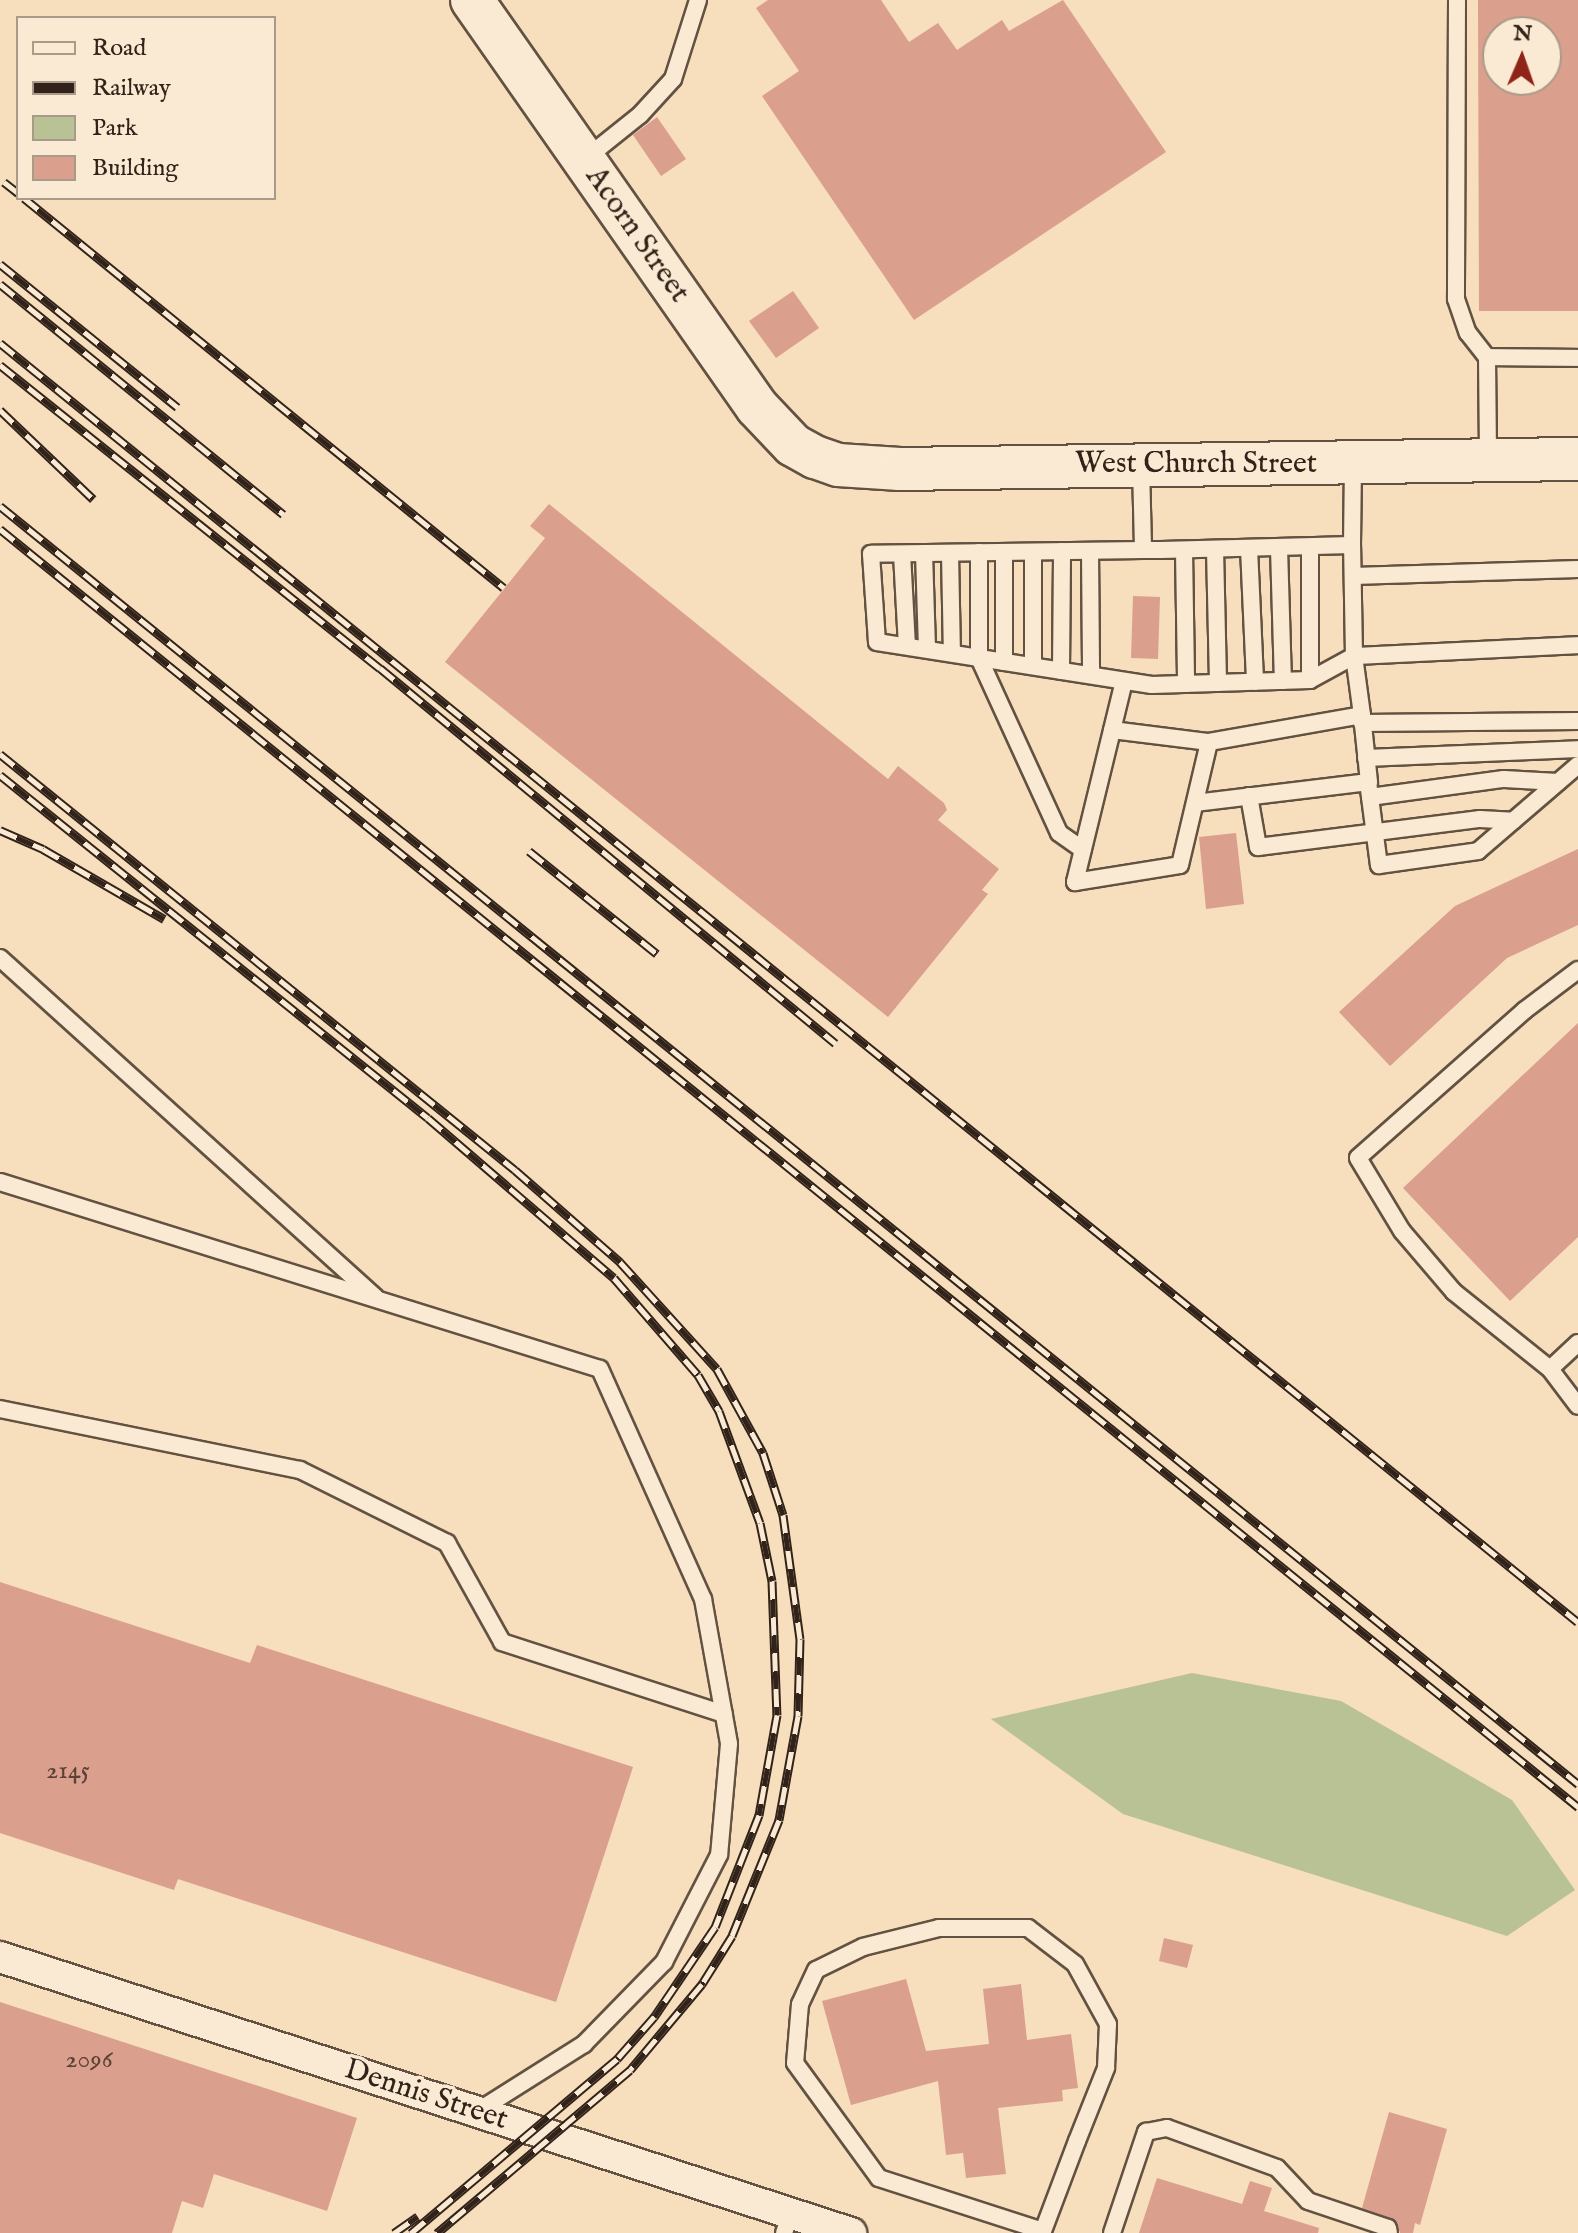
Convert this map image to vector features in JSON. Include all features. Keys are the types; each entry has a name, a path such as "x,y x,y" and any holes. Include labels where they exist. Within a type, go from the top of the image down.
{"street":[{"name":"Acorn Street","path":"472,0 757,407 793,445 815,457"},
{"name":"West Church Street","path":"815,457 879,468 1578,459"},
{"name":"Dennis Street","path":"0,1957 478,2111 787,2223 851,2233"}],"lane":[{"path":"584,160 640,115 673,79 698,0"},
{"path":"1457,0 1456,299 1468,333 1487,357 1488,460"},
{"path":"1487,357 1578,358"},
{"path":"1353,463 1354,656 1379,865 1478,851 1578,765"},
{"path":"1141,464 1143,550"},
{"path":"1352,545 871,554 877,642 1124,681 1186,684 1310,680 1354,656 1578,645"},
{"path":"1310,547 1310,680"},
{"path":"1249,548 1255,682"},
{"path":"1279,548 1283,681"},
{"path":"1215,549 1218,683"},
{"path":"1184,550 1186,684"},
{"path":"1061,671 1062,551"},
{"path":"1090,551 1091,675"},
{"path":"979,552 979,658 1059,833 1083,850"},
{"path":"1004,552 1004,662"},
{"path":"1033,552 1033,666"},
{"path":"924,553 927,649"},
{"path":"950,553 952,653"},
{"path":"902,554 907,646"},
{"path":"1353,576 1578,569"},
{"path":"1124,681 1075,882 1180,865 1209,742"},
{"path":"1112,730 1209,742 1362,719 1578,721"},
{"path":"1366,758 1578,749"},
{"path":"1195,803 1249,796 1504,779 1558,782"},
{"path":"1249,796 1258,847 1480,819 1513,821"},
{"path":"0,958 379,1300"},
{"path":"1578,970 1525,1010 1358,1158 1402,1231 1454,1292 1550,1369 1578,1406"},
{"path":"0,1182 600,1369 703,1599 729,1744 719,1855 664,1962 584,2044 478,2111"},
{"path":"1550,1369 1578,1343"},
{"path":"0,1409 300,1470 447,1543 502,1642 724,1714"},
{"path":"939,1928 1028,1928 1075,1964 1108,2024 1106,2068 1043,2232 879,2178 795,2063 800,2004 816,1970 863,1947 939,1928"},
{"path":"1112,2233 1146,2132 1167,2128 1277,2168 1308,2201 1388,2228 1389,2233"}],"green space":[{"path":"1192,1673 1341,1701 1512,1800 1575,1890 1507,1936 1123,1814 991,1719"}],"building":[{"path":"768,0 881,0 909,42 938,23 957,50 1002,20 1009,31 1063,0 1166,152 914,320 762,96 799,71 756,8"},
{"path":"1478,0 1578,0 1578,311 1479,311"},
{"path":"657,117 686,159 661,176 633,135"},
{"path":"793,291 819,328 776,358 749,321"},
{"path":"549,504 888,779 898,766 944,803 947,810 938,820 999,869 982,890 988,894 888,1017 445,662 545,538 530,526"},
{"path":"1133,596 1160,597 1158,659 1131,658"},
{"path":"1236,833 1244,904 1206,909 1199,837"},
{"path":"1578,849 1578,925 1507,958 1390,1066 1339,1012 1455,906"},
{"path":"1578,1023 1578,1237 1510,1301 1403,1188"},
{"path":"0,1582 250,1663 257,1645 633,1767 556,2002 178,1879 174,1890 0,1833"},
{"path":"1164,1938 1193,1945 1187,1968 1159,1961"},
{"path":"906,1979 926,2051 989,2044 983,1989 1021,1984 1027,2040 1071,2034 1078,2088 1062,2090 1063,2101 998,2108 1006,2174 966,2178 963,2153 946,2155 938,2081 851,2105 822,2001"},
{"path":"0,2002 357,2118 327,2211 214,2174 203,2208 182,2201 172,2233 0,2233"},
{"path":"1389,2112 1447,2129 1420,2225 1415,2223 1413,2233 1400,2233 1396,2220 1362,2208"},
{"path":"1157,2178 1242,2204 1250,2181 1272,2188 1264,2211 1319,2228 1318,2233 1139,2233"}],"railway":[{"path":"4,182 16,191"},
{"path":"26,200 504,588"},
{"path":"0,264 177,407"},
{"path":"0,284 283,514"},
{"path":"0,343 1578,1622"},
{"path":"0,365 380,668 835,1043"},
{"path":"0,410 93,499"},
{"path":"0,506 1578,1784"},
{"path":"0,529 1578,1807"},
{"path":"0,754 515,1170 620,1262 717,1369 763,1453 783,1515 800,1639 798,1716 779,1820 732,1936 702,1984 630,2070 437,2233"},
{"path":"0,775 428,1118 614,1278 698,1375 719,1411 760,1523 772,1581 777,1715 759,1815 715,1927 654,2017 617,2059 411,2233"},
{"path":"0,830 43,849 164,919"},
{"path":"529,851 657,954"},
{"path":"394,2233 418,2216"}]}
